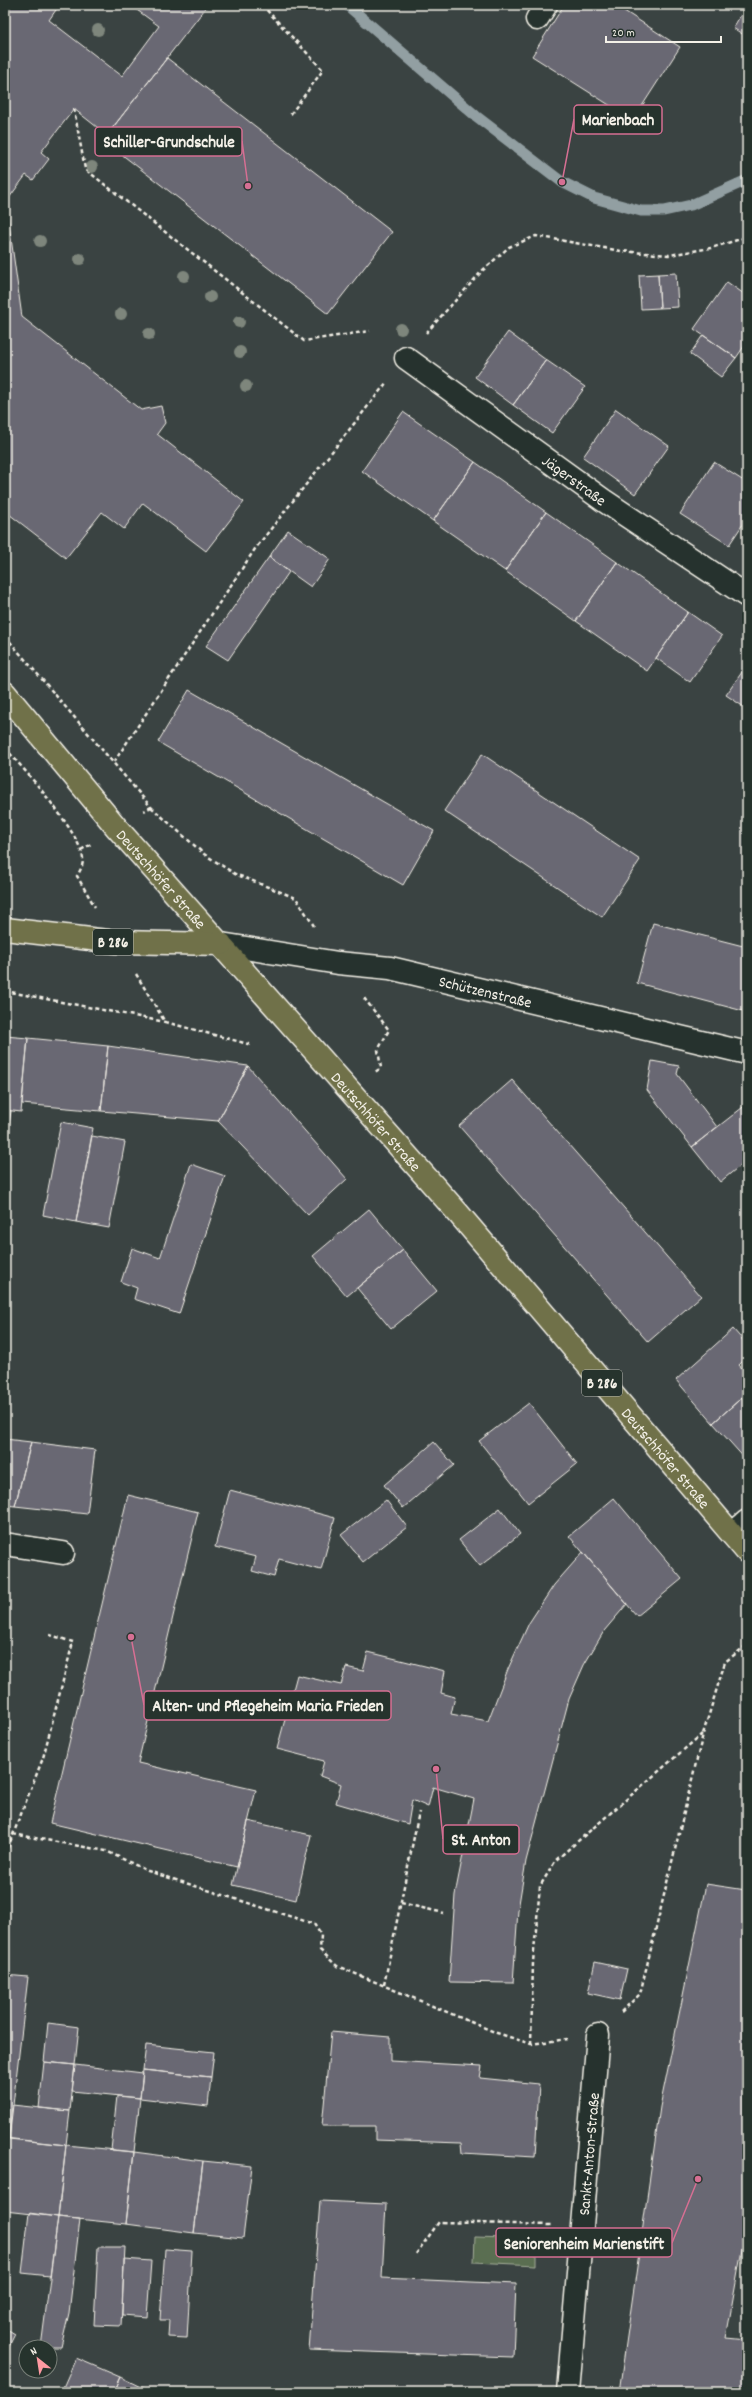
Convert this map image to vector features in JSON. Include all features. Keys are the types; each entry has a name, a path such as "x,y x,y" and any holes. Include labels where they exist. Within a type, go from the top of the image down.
{"main road":[{"name":"Deutschhöfer Straße","path":"5,692 117,828 739,1528 747,1552"},
{"name":"B 286","path":"5,929 116,942 221,944"}],"street":[{"name":"Jägerstraße","path":"406,358 603,500 747,596"},
{"name":"Schützenstraße","path":"221,944 338,963 390,968 747,1053"},
{"path":"5,1544 62,1553"},
{"name":"Sankt-Anton-Straße","path":"568,2392 598,2035"}],"path":[{"path":"262,5 323,70 290,115"},
{"path":"74,109 85,169 304,341 370,331"},
{"path":"5,636 114,762 255,548 406,358 483,270 509,247 536,236 621,251 669,255 711,248 747,237"},
{"path":"5,748 59,813 81,850 82,868 77,876 165,1022"},
{"path":"151,807 204,854 235,874 296,898 338,963 389,1030"},
{"path":"5,991 165,1022 252,1045"},
{"path":"5,1855 43,1758 73,1642 50,1635"},
{"path":"13,1834 106,1852 148,1871 314,1924 321,1935 320,1950 337,1966 497,2033 531,2044 598,2035 640,1994 703,1734 725,1662 747,1645"},
{"path":"531,2044 533,1962 540,1886 556,1860 703,1734"},
{"path":"384,1985 419,1812"},
{"path":"401,1903 444,1913"},
{"path":"416,2254 439,2222 582,2226"}],"green space":[{"path":"475,2237 536,2239 536,2265 474,2262"}],"building":[{"path":"5,5 68,5 58,7 49,20 122,76 159,26 130,5 208,5 107,135 74,109 41,152 49,159 33,180 26,175 6,202 22,317 141,410 161,406 165,423 157,434 244,502 206,551 143,503 124,529 102,512 66,558 5,511"},
{"path":"564,5 615,5 680,47 633,120 532,56"},
{"path":"747,5 747,37 733,28"},
{"path":"167,58 392,232 328,314 103,140"},
{"path":"676,273 678,307 660,308 658,274"},
{"path":"658,274 660,308 641,309 639,275"},
{"path":"727,282 747,296 747,342 736,358 694,329"},
{"path":"508,332 546,360 513,405 475,377"},
{"path":"703,335 736,358 721,377 690,354"},
{"path":"546,360 585,387 552,433 513,405"},
{"path":"616,409 669,446 635,494 583,457"},
{"path":"403,412 475,462 433,521 362,471"},
{"path":"475,462 546,512 505,571 433,521"},
{"path":"714,462 747,483 747,518 729,545 680,514"},
{"path":"546,512 617,562 576,621 505,571"},
{"path":"288,530 330,559 311,587 269,557"},
{"path":"269,557 289,572 228,660 206,646"},
{"path":"617,562 688,612 647,671 576,621"},
{"path":"688,612 722,636 690,682 656,658"},
{"path":"747,665 747,709 726,695"},
{"path":"189,690 434,831 403,885 158,742"},
{"path":"482,754 640,860 602,917 444,811"},
{"path":"653,923 747,947 747,1012 637,983"},
{"path":"5,1036 28,1038 21,1112 5,1110"},
{"path":"28,1038 108,1046 101,1111 22,1104"},
{"path":"108,1046 248,1066 218,1121 101,1111"},
{"path":"652,1061 679,1066 677,1074 717,1127 692,1147 647,1090"},
{"path":"248,1066 347,1179 308,1215 218,1121"},
{"path":"512,1080 701,1296 648,1342 459,1126"},
{"path":"747,1104 747,1160 720,1182 692,1147"},
{"path":"5,1110 11,1111 5,1153"},
{"path":"61,1122 93,1128 76,1222 43,1215"},
{"path":"92,1136 125,1142 109,1228 76,1222"},
{"path":"191,1164 225,1176 179,1314 134,1299 137,1288 121,1282 132,1248 160,1258"},
{"path":"369,1209 403,1250 347,1296 313,1256"},
{"path":"403,1250 437,1291 391,1329 357,1288"},
{"path":"733,1329 747,1345 747,1357 739,1365 747,1374 747,1393 713,1423 676,1380"},
{"path":"747,1393 747,1461 713,1423"},
{"path":"529,1403 577,1464 528,1503 479,1441"},
{"path":"5,1439 31,1442 15,1506 5,1505"},
{"path":"31,1442 95,1450 87,1514 15,1506"},
{"path":"434,1442 454,1465 403,1508 384,1485"},
{"path":"230,1490 335,1518 321,1570 279,1559 274,1577 252,1571 256,1557 215,1547"},
{"path":"128,1495 198,1512 138,1763 256,1790 237,1867 50,1823"},
{"path":"614,1498 682,1579 637,1616 569,1536"},
{"path":"386,1500 407,1527 363,1562 341,1535"},
{"path":"500,1508 520,1534 480,1566 459,1540"},
{"path":"583,1552 627,1604 604,1631 584,1665 569,1699 526,1861 518,1910 513,1983 449,1982 455,1895 474,1799 433,1787 428,1807 412,1800 408,1824 336,1803 341,1784 320,1776 324,1761 277,1749 297,1675 341,1685 346,1667 363,1671 368,1652 445,1671 441,1693 455,1697 451,1714 488,1721 508,1669 529,1623 554,1585"},
{"path":"248,1821 311,1835 296,1900 233,1885"},
{"path":"706,1884 746,1890 744,1899 747,1900 747,2222 726,2338 747,2340 747,2392 619,2392 660,2107"},
{"path":"595,1962 627,1969 620,2000 588,1993"},
{"path":"5,1975 28,1977 9,2139 5,2138"},
{"path":"48,2023 79,2027 75,2065 44,2062"},
{"path":"331,2032 390,2037 390,2061 482,2066 480,2078 539,2084 535,2157 462,2153 461,2143 375,2140 375,2126 322,2126"},
{"path":"146,2045 214,2052 211,2077 143,2070"},
{"path":"44,2062 75,2065 70,2111 39,2108"},
{"path":"75,2065 143,2073 140,2098 72,2091"},
{"path":"143,2070 211,2077 208,2106 140,2098"},
{"path":"117,2096 140,2098 134,2152 111,2150"},
{"path":"12,2105 70,2111 66,2145 9,2139"},
{"path":"5,2138 66,2145 58,2217 5,2211"},
{"path":"66,2145 134,2152 126,2224 58,2217"},
{"path":"134,2152 203,2161 194,2233 126,2224"},
{"path":"203,2161 252,2166 243,2238 194,2233"},
{"path":"320,2201 386,2204 382,2278 516,2284 513,2357 309,2350"},
{"path":"29,2213 58,2217 50,2276 22,2273"},
{"path":"58,2217 80,2219 69,2313 61,2347 58,2347 58,2339 42,2339"},
{"path":"98,2247 125,2247 121,2326 94,2325"},
{"path":"165,2249 192,2251 187,2338 168,2337 169,2320 160,2320"},
{"path":"124,2259 151,2261 147,2317 122,2315"},
{"path":"5,2328 15,2334 5,2354"},
{"path":"76,2358 120,2377 113,2392 61,2392"},
{"path":"120,2377 151,2392 113,2392"}],"waterway":[{"path":"347,5 476,116 562,182 594,198 641,211 664,211 691,205 747,180"}],"place":[{"name":"Marienbach","path":"562,182"},
{"name":"Schiller-Grundschule","path":"248,186"},
{"name":"Alten- und Pflegeheim Maria Frieden","path":"131,1637"},
{"name":"St. Anton","path":"436,1769"},
{"name":"Seniorenheim Marienstift","path":"698,2179"}]}
